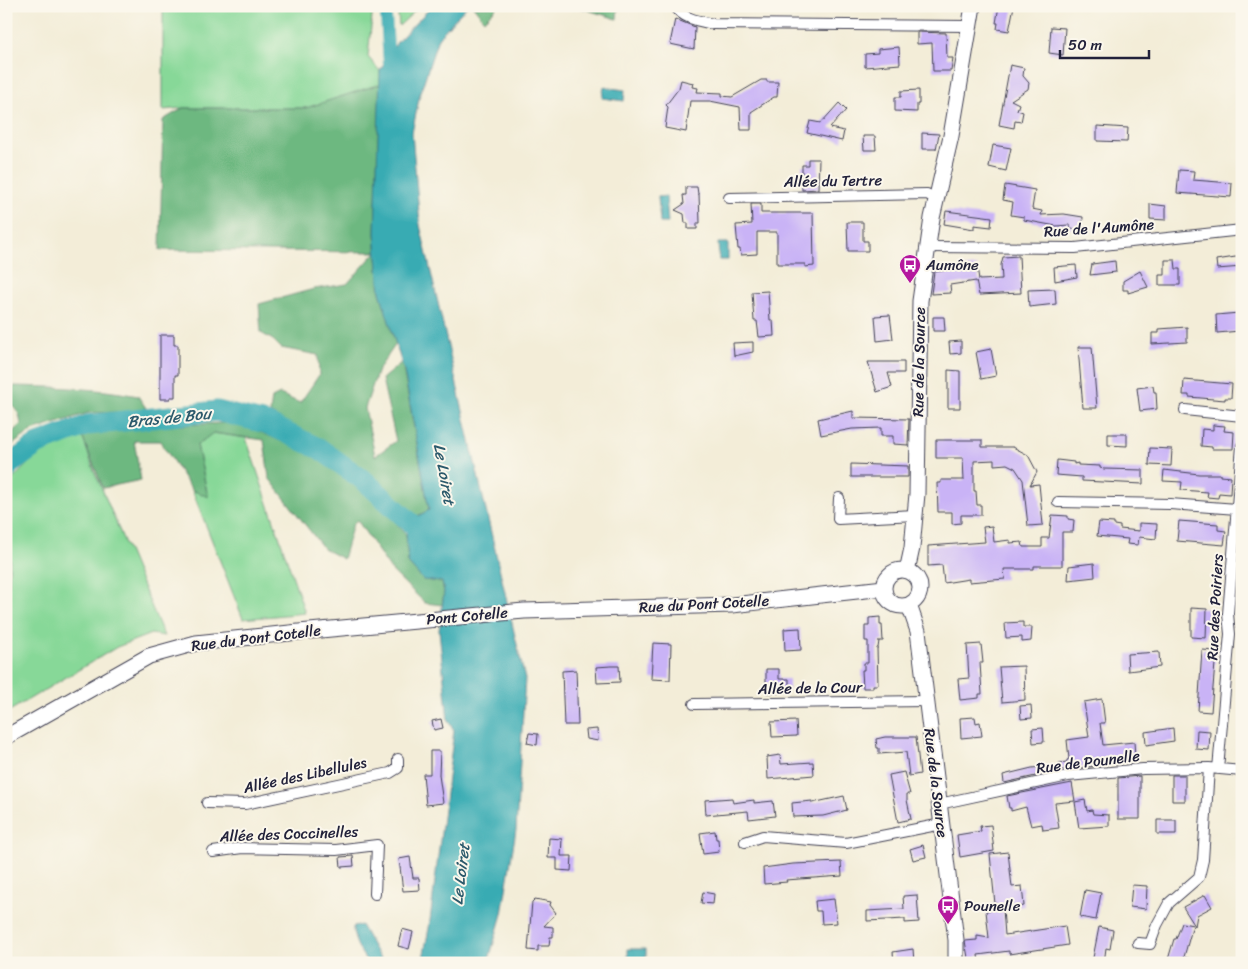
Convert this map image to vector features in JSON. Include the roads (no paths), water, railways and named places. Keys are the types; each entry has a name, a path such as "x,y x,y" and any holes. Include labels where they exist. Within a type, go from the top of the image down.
{"main road":[{"name":"Rue de la Source","path":"907,571 912,548 917,494 920,301 936,199 951,136 974,6"},
{"path":"896,571 907,571 916,577 920,587 917,598 909,605 898,606 892,604 885,594 884,588 887,578 896,571"},
{"name":"Rue du Pont Cotelle","path":"524,611 732,605 884,588"},
{"name":"Rue de la Source","path":"909,605 918,631 956,940 956,963"},
{"name":"Pont Cotelle","path":"410,621 524,611"},
{"name":"Rue du Pont Cotelle","path":"6,737 149,656 196,643 410,621"}],"street":[{"path":"676,6 678,11 692,20 713,24 970,26"},
{"name":"Allée du Tertre","path":"729,198 927,194 936,199"},
{"name":"Rue de l'Aumône","path":"928,246 1075,248 1242,230"},
{"path":"1185,410 1242,416"},
{"name":"Rue des Poiriers","path":"1138,943 1150,944 1169,903 1199,877 1203,860 1230,634 1228,614 1238,549 1237,509 1240,491 1242,446"},
{"path":"839,498 838,519 915,515"},
{"path":"1058,502 1170,504 1237,509"},
{"name":"Allée de la Cour","path":"694,704 926,701"},
{"name":"Allée des Libellules","path":"207,803 245,804 390,773 398,768 398,759"},
{"name":"Rue de Pounelle","path":"939,804 1068,776 1143,769 1214,768 1242,771"},
{"path":"745,842 763,836 846,843 942,824"},
{"name":"Allée des Coccinelles","path":"213,852 242,848 336,850 377,845 375,894"}],"water":[{"name":"Le Loiret","path":"432,6 467,6 438,38 420,94 412,133 420,225 525,679 516,830 502,914 488,963 422,963 429,928 454,730 448,721 439,630 444,592 442,582 423,580 408,563 406,534 416,517 429,510 404,371 380,292 375,233 380,71 397,42"},
{"path":"604,87 625,90 624,101 602,98"},
{"path":"666,196 668,223 660,223 658,197"},
{"path":"718,243 728,243 728,260 719,260"},
{"path":"361,925 379,957 385,963 368,963 362,955 353,932 353,927"},
{"path":"628,949 646,949 646,959 628,959"}],"waterway":[{"path":"390,6 386,15 389,65 393,72"},
{"name":"Bras de Bou","path":"6,470 9,465 38,444 88,425 217,411 266,423 320,449 366,482 421,532 432,545"}],"place":[{"name":"Aumône","path":"910,284"},
{"name":"Pounelle","path":"948,925"}]}
